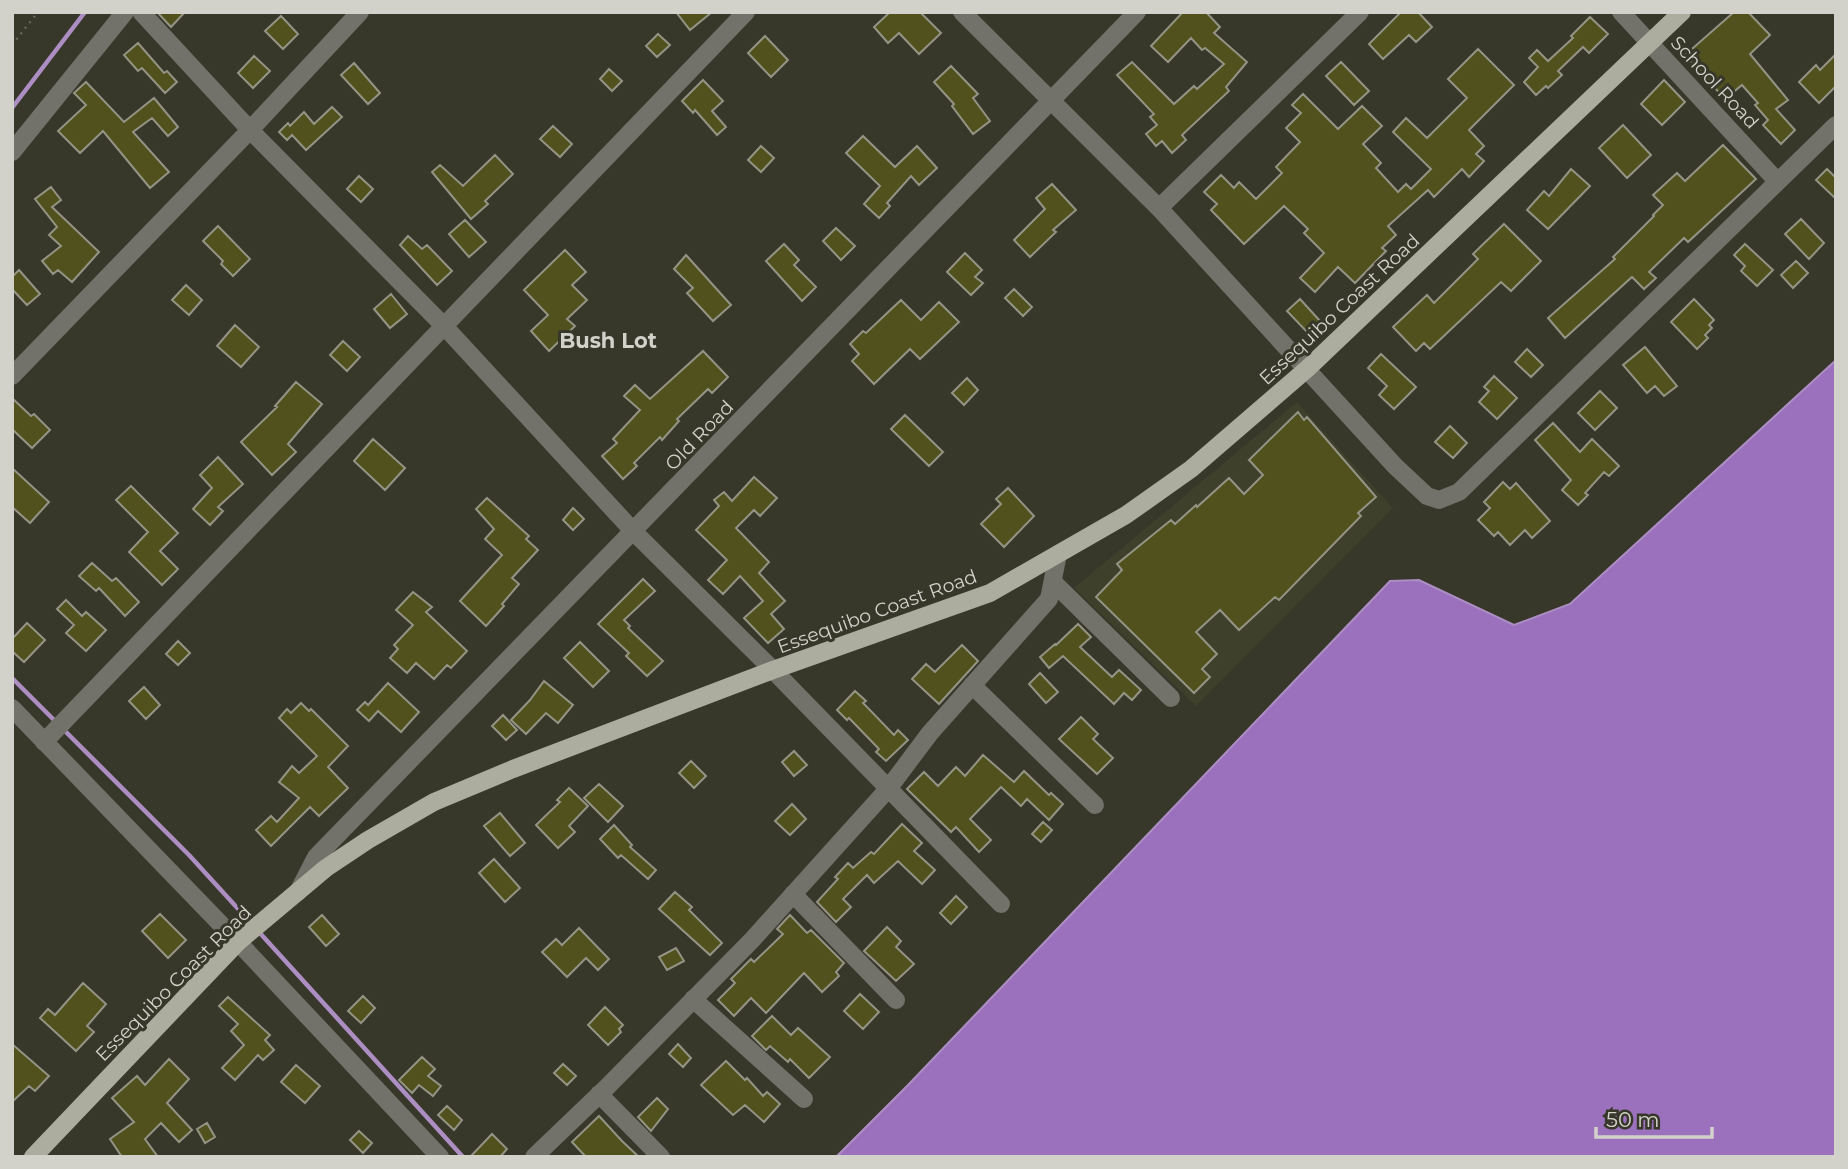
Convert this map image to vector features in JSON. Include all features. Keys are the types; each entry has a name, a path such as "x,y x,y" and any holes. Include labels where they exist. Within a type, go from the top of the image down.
{"main road":[{"name":"Essequibo Coast Road","path":"33,1157 238,942 326,868 368,840 434,802 513,769 773,670 990,593 1126,515 1191,469 1308,368 1682,12"}],"street":[{"path":"12,152 125,12"},
{"path":"141,12 250,130 445,327 634,532 1001,904"},
{"path":"12,376 360,12"},
{"path":"44,742 746,12"},
{"path":"962,12 1158,208 1308,368 1395,466 1427,496 1439,500 1459,492 1836,125"},
{"name":"Old Road","path":"298,891 316,858 1138,12"},
{"path":"1158,208 1360,12"},
{"name":"School Road","path":"1621,12 1777,181"},
{"path":"534,1157 694,999 888,789 930,733 1049,599 1058,554"},
{"path":"1053,582 1171,698"},
{"path":"972,685 1095,805"},
{"path":"12,708 238,942 440,1157"},
{"path":"793,894 896,1000"},
{"path":"694,999 804,1099"},
{"path":"599,1094 661,1157"}],"path":[{"path":"12,45 38,12"}],"shaded area":[{"path":"1836,360 1836,1157 836,1157 1390,581 1419,580 1514,625 1570,604"},
{"path":"1297,402 1393,508 1196,706 1074,588"}],"building":[{"path":"157,12 185,12 171,27"},
{"path":"676,12 712,12 690,30"},
{"path":"890,12 920,12 941,33 919,54 899,33 888,43 874,27"},
{"path":"1183,12 1206,12 1220,27 1214,33 1247,62 1226,87 1229,91 1182,135 1186,140 1172,153 1162,141 1156,146 1146,134 1157,125 1150,117 1154,114 1117,75 1132,62 1174,104 1194,86 1197,89 1224,64 1205,48 1202,50 1191,38 1168,62 1151,46"},
{"path":"1401,12 1418,12 1432,27 1416,42 1409,35 1383,59 1369,44"},
{"path":"1734,12 1748,12 1770,35 1750,54 1788,100 1776,109 1795,130 1781,144 1763,125 1768,120 1755,105 1758,103 1742,85 1725,99 1685,55"},
{"path":"281,16 298,34 283,49 265,31"},
{"path":"1590,17 1608,34 1589,53 1583,47 1558,71 1562,75 1536,95 1524,82 1538,67 1529,58 1537,50 1548,61 1573,38 1571,36"},
{"path":"658,34 670,45 657,57 646,46"},
{"path":"765,36 788,60 771,77 748,53"},
{"path":"138,43 164,73 167,71 177,82 165,93 142,68 138,71 124,55"},
{"path":"1478,49 1514,85 1469,130 1484,146 1476,154 1484,161 1469,177 1462,169 1434,197 1428,190 1388,226 1396,235 1382,248 1386,251 1355,283 1338,267 1315,292 1300,278 1324,253 1304,233 1308,229 1284,206 1244,244 1211,210 1217,204 1204,192 1221,175 1234,188 1239,182 1256,199 1282,173 1276,167 1300,142 1286,128 1301,113 1292,105 1303,94 1338,129 1362,106 1382,126 1363,144 1381,163 1376,168 1398,192 1406,184 1411,189 1431,169 1393,132 1406,118 1427,138 1467,98 1448,79"},
{"path":"1836,54 1836,86 1819,103 1799,82 1816,65 1820,70"},
{"path":"254,56 270,71 253,88 238,73"},
{"path":"1341,62 1369,91 1354,105 1326,76"},
{"path":"354,63 380,93 368,104 341,75"},
{"path":"951,66 978,94 973,98 990,121 973,134 952,106 954,104 934,82"},
{"path":"609,69 622,81 612,91 600,79"},
{"path":"703,80 723,101 712,111 726,127 717,135 695,110 693,113 682,101"},
{"path":"1664,80 1685,102 1662,125 1641,104"},
{"path":"86,82 124,122 154,98 178,127 168,136 152,118 133,132 169,172 150,188 103,131 80,153 58,131 86,105 74,93"},
{"path":"332,107 342,117 306,150 292,135 287,140 279,132 288,123 290,126 304,112 314,124"},
{"path":"1623,125 1651,155 1627,178 1599,148"},
{"path":"553,126 572,144 560,157 540,139"},
{"path":"863,136 895,167 917,146 937,168 919,185 911,176 887,203 890,206 879,218 864,204 880,186 846,153"},
{"path":"1723,145 1756,179 1688,242 1684,238 1649,272 1656,278 1644,289 1632,277 1565,338 1548,318 1615,259 1613,257 1654,216 1663,205 1653,195 1677,173 1685,181"},
{"path":"761,146 774,158 761,172 748,160"},
{"path":"495,155 513,174 485,201 488,204 471,219 432,172 440,165 463,186"},
{"path":"1571,169 1590,186 1548,229 1527,210 1544,191 1549,196"},
{"path":"1827,169 1836,178 1836,199 1816,180"},
{"path":"359,176 373,189 361,202 347,189"},
{"path":"1052,184 1076,210 1053,230 1056,232 1030,257 1014,240 1045,209 1036,198"},
{"path":"51,187 61,200 52,207 99,252 72,282 58,270 53,274 42,261 61,246 49,235 57,227 35,199"},
{"path":"1801,219 1824,243 1809,259 1785,234"},
{"path":"465,220 486,242 469,257 449,234"},
{"path":"1504,224 1541,261 1511,291 1501,282 1430,349 1424,343 1416,351 1393,327 1427,295 1434,303 1478,259 1473,254"},
{"path":"218,226 250,259 233,276 221,264 223,261 203,241"},
{"path":"836,228 855,246 841,260 823,241"},
{"path":"408,236 422,249 427,245 452,271 437,285 400,245"},
{"path":"784,244 799,260 794,265 816,287 802,301 766,261"},
{"path":"1745,244 1773,270 1757,286 1741,271 1745,266 1734,255"},
{"path":"565,250 586,272 572,285 587,300 567,319 575,326 549,351 531,331 548,315 524,290"},
{"path":"965,253 982,270 975,277 983,283 971,295 947,272"},
{"path":"686,255 731,305 713,321 687,293 693,288 674,269"},
{"path":"1796,261 1808,273 1793,288 1781,275"},
{"path":"19,270 40,294 27,305 12,289 12,277"},
{"path":"186,285 202,300 189,315 172,300"},
{"path":"1014,289 1032,307 1023,316 1005,298"},
{"path":"391,294 407,314 390,328 374,309"},
{"path":"1300,299 1320,321 1307,332 1287,311"},
{"path":"1694,299 1714,320 1709,325 1712,328 1705,335 1708,338 1697,349 1671,322"},
{"path":"901,300 921,320 939,302 959,322 920,359 910,349 874,384 852,361 859,354 850,344 863,331 866,333"},
{"path":"235,325 259,347 241,367 217,346"},
{"path":"343,341 360,357 347,371 330,355"},
{"path":"1645,347 1677,386 1664,396 1655,386 1647,393 1623,365"},
{"path":"1527,349 1543,365 1531,377 1515,362"},
{"path":"703,351 728,377 712,393 708,389 677,419 679,421 662,440 660,437 634,463 637,466 623,479 602,456 617,443 613,439 640,410 624,396 635,385 650,399"},
{"path":"1381,354 1416,387 1394,409 1379,395 1387,386 1368,368"},
{"path":"1494,376 1517,398 1497,419 1479,402 1489,391 1484,387"},
{"path":"967,378 978,390 964,405 952,393"},
{"path":"296,382 322,404 288,444 296,452 272,475 241,442 277,407 275,406"},
{"path":"1600,391 1617,408 1595,430 1578,413"},
{"path":"12,398 50,430 32,448 12,429"},
{"path":"1298,412 1304,420 1307,417 1376,497 1358,513 1361,516 1279,600 1275,597 1239,630 1220,610 1196,632 1217,654 1202,669 1210,677 1194,693 1096,597 1122,570 1117,564 1171,520 1175,524 1229,478 1244,494 1263,475 1249,460"},
{"path":"905,415 943,452 929,466 891,429"},
{"path":"1553,423 1580,452 1592,439 1619,466 1609,476 1604,472 1578,505 1562,490 1571,480 1535,440"},
{"path":"1450,426 1467,443 1453,458 1435,442"},
{"path":"373,439 405,468 385,490 354,461"},
{"path":"218,457 243,484 218,507 223,511 210,525 193,509 212,488 200,475"},
{"path":"12,468 49,502 30,523 12,507"},
{"path":"754,477 777,498 760,516 754,510 736,528 769,562 759,573 785,601 771,614 784,629 768,643 744,618 763,601 740,576 723,594 708,580 727,560 696,530 719,506 714,500 724,492 732,501"},
{"path":"1503,482 1510,489 1516,483 1550,521 1532,538 1525,530 1510,545 1498,532 1494,536 1478,520 1490,508 1484,502"},
{"path":"131,486 178,533 160,551 178,569 162,585 129,552 148,532 116,500"},
{"path":"1008,488 1034,516 1004,547 981,524 1001,504 996,499"},
{"path":"487,498 529,536 526,539 538,550 512,578 519,584 486,626 460,601 502,555 485,539 494,529 476,509"},
{"path":"573,508 584,519 573,530 563,520"},
{"path":"92,563 112,581 116,578 139,602 125,616 99,588 96,591 79,576"},
{"path":"643,579 655,591 624,620 630,626 628,628 663,661 647,676 626,656 629,653 598,624"},
{"path":"413,592 432,607 426,612 467,651 451,668 447,665 434,679 416,663 407,673 390,658 398,649 394,645 413,625 396,610"},
{"path":"66,600 82,616 86,612 106,630 86,651 66,633 74,625 57,609"},
{"path":"27,623 45,640 24,662 12,651 12,639"},
{"path":"1078,624 1091,637 1080,647 1112,677 1119,670 1141,690 1132,700 1124,693 1114,704 1063,656 1049,668 1040,657"},
{"path":"178,641 190,653 178,665 166,654"},
{"path":"580,642 609,671 593,687 564,658"},
{"path":"962,645 978,661 939,704 912,679 926,664 935,672"},
{"path":"1040,673 1058,692 1046,703 1029,684"},
{"path":"544,681 573,705 558,723 546,713 526,734 511,720"},
{"path":"388,683 419,712 401,732 378,711 369,721 357,710 365,702 368,705"},
{"path":"144,687 160,705 146,719 129,701"},
{"path":"855,691 894,735 898,730 908,740 886,761 876,752 879,749 849,718 847,720 837,710"},
{"path":"301,703 309,711 311,709 348,746 328,767 348,788 319,816 310,807 271,846 256,830 271,816 277,822 299,798 279,782 292,766 299,773 317,756 279,718 287,709 291,713"},
{"path":"503,715 517,730 506,740 492,726"},
{"path":"1081,717 1098,734 1093,739 1113,758 1097,774 1059,739"},
{"path":"794,751 807,765 794,776 782,762"},
{"path":"983,755 1014,782 1024,771 1049,795 1051,793 1063,804 1049,820 1027,799 1021,806 1001,787 970,819 991,840 979,852 956,827 951,832 907,789 924,772 938,786 956,767 965,776"},
{"path":"691,761 706,776 694,788 679,773"},
{"path":"599,784 623,806 608,822 584,798"},
{"path":"569,788 588,806 569,826 575,832 558,848 536,825 560,802 557,800"},
{"path":"792,804 806,819 790,835 775,821"},
{"path":"500,813 525,843 510,856 484,826"},
{"path":"1043,822 1052,830 1041,842 1032,834"},
{"path":"902,824 922,843 914,851 935,870 922,884 898,861 874,883 867,875 843,899 851,907 836,922 817,902 838,879 835,877 848,863 853,868 871,852 874,854"},
{"path":"614,825 632,845 630,847 656,870 648,879 621,855 618,858 600,839"},
{"path":"494,859 520,888 505,902 479,873"},
{"path":"675,892 692,907 689,910 722,943 710,955 659,909"},
{"path":"956,896 967,907 951,924 940,913"},
{"path":"160,914 186,940 168,958 142,931"},
{"path":"322,915 339,934 326,946 309,927"},
{"path":"790,915 807,933 811,930 844,963 836,972 839,976 822,992 804,973 766,1013 751,998 734,1016 718,1000 735,983 731,979 751,959 754,962 783,934 777,929"},
{"path":"887,927 901,941 896,947 914,964 896,981 864,951"},
{"path":"579,928 609,959 598,970 586,958 567,977 542,952 556,939 562,945"},
{"path":"676,948 684,961 667,970 659,957"},
{"path":"83,983 106,1004 87,1026 94,1032 76,1051 40,1018 48,1009 55,1015"},
{"path":"860,994 879,1012 863,1029 844,1011"},
{"path":"363,996 375,1008 361,1023 348,1011"},
{"path":"228,997 270,1035 265,1040 274,1050 263,1060 258,1055 235,1080 222,1068 244,1045 231,1031 238,1024 219,1006"},
{"path":"605,1007 623,1025 619,1029 621,1032 608,1045 588,1025"},
{"path":"772,1016 791,1035 798,1028 830,1057 809,1078 790,1059 788,1062 770,1046 766,1050 752,1036"},
{"path":"12,1044 49,1076 35,1091 29,1086 12,1102"},
{"path":"678,1044 691,1058 683,1067 669,1054"},
{"path":"422,1057 435,1069 428,1076 441,1086 433,1096 419,1085 412,1093 399,1080"},
{"path":"169,1059 189,1079 167,1103 192,1130 179,1142 161,1123 145,1139 158,1157 122,1157 110,1139 134,1122 112,1098 137,1076 145,1085"},
{"path":"726,1061 763,1096 767,1092 780,1104 764,1122 745,1105 733,1115 701,1085"},
{"path":"563,1064 576,1076 567,1085 554,1073"},
{"path":"296,1065 320,1086 305,1103 281,1082"},
{"path":"657,1098 668,1109 651,1131 638,1117"},
{"path":"447,1106 462,1120 454,1130 438,1115"},
{"path":"599,1116 639,1157 586,1157 572,1142"},
{"path":"207,1123 215,1137 205,1143 197,1129"},
{"path":"359,1131 372,1143 363,1153 350,1140"},
{"path":"492,1134 507,1149 500,1157 470,1157"}],"waterway":[{"path":"12,108 85,12"},
{"path":"12,678 56,722"},
{"path":"62,728 189,855 251,923"},
{"path":"259,932 463,1157"}],"district":[{"name":"Bush Lot","path":"608,341"}]}
